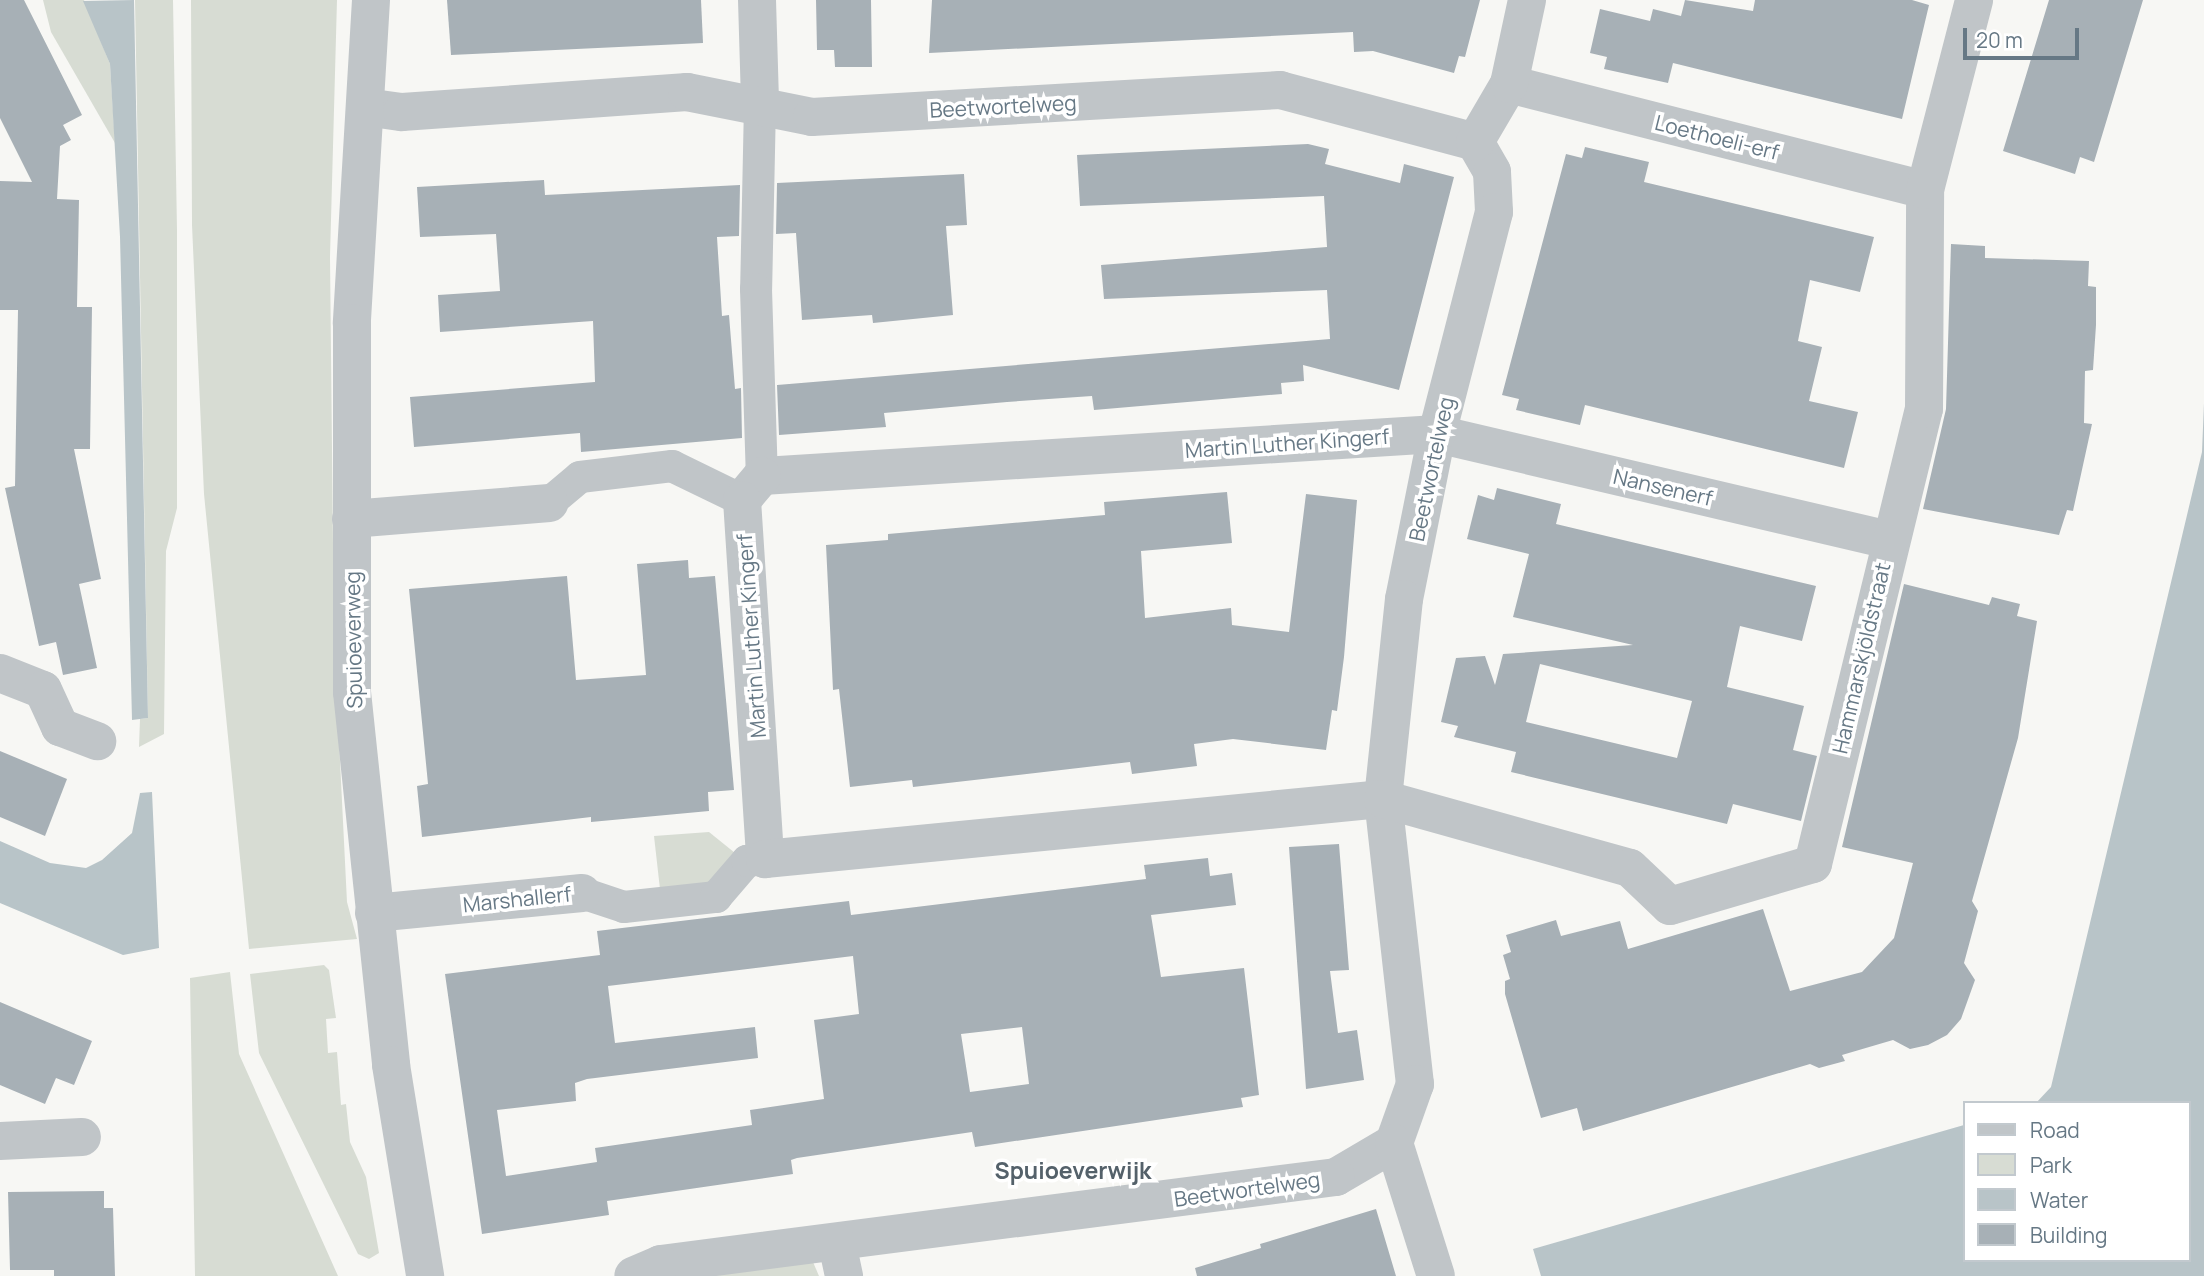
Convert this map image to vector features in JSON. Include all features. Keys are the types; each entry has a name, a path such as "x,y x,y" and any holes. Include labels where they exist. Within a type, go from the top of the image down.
{"street":[{"name":"Spuioeverweg","path":"371,0 352,323 352,692 391,1065 425,1276"},
{"path":"351,519 549,503 580,477 672,466 752,488 760,104 757,0"},
{"path":"1475,142 1509,84 1527,0"},
{"name":"Hammarskjöldstraat","path":"1382,799 1630,868 1670,906 1813,864 1889,540 1924,408 1925,190 1974,0"},
{"name":"Loethoeli-erf","path":"1509,84 1925,190"},
{"name":"Beetwortelweg","path":"365,107 402,112 687,92 760,104 812,117 1280,90 1475,142 1492,172 1494,212 1437,434 1404,599 1382,799 1415,1084 1394,1143 1336,1177 841,1259 661,1264 634,1276"},
{"name":"Martin Luther Kingerf","path":"765,859 752,488 1437,434"},
{"name":"Nansenerf","path":"1437,434 1889,540"},
{"path":"0,673 43,690 60,727 97,741"},
{"path":"765,859 1382,799"},
{"name":"Marshallerf","path":"374,913 582,892 624,907 716,898 747,861 765,859"},
{"path":"0,1141 82,1138"},
{"path":"1394,1143 1436,1276"}],"green space":[{"path":"43,0 84,0 110,64 115,143 51,32"},
{"path":"135,0 173,0 177,230 177,508 166,551 164,734 139,747 140,719 148,718"},
{"path":"191,0 337,0 330,257 334,640 347,902 357,939 249,949 204,494 192,225"},
{"path":"709,832 740,857 716,889 661,898 654,836"},
{"path":"324,965 329,970 336,1018 326,1019 328,1053 337,1052 341,1105 346,1104 350,1142 366,1177 379,1253 369,1259 358,1254 259,1053 250,974"},
{"path":"230,972 239,1054 338,1276 195,1276 190,978"},
{"path":"810,1255 819,1276 712,1276"}],"water":[{"path":"134,0 148,718 132,720 120,237 110,64 83,1"},
{"path":"2204,403 2204,1276 1541,1276 1533,1249 1962,1126 1962,1262 2190,1262 2190,1101 2038,1101 2051,1087 2202,452"},
{"path":"152,792 159,948 123,955 0,903 0,841 50,863 86,868 102,860 132,833 140,793"}],"building":[{"path":"0,0 24,0 82,115 63,125 71,140 60,146 57,199 79,200 77,307 92,307 90,449 74,449 101,579 79,584 97,668 63,675 56,642 39,646 5,488 15,486 18,310 0,310 0,181 32,182 0,118"},
{"path":"447,0 701,0 703,43 451,55"},
{"path":"816,0 871,0 872,67 835,67 834,50 817,50"},
{"path":"932,0 1480,0 1465,57 1459,56 1454,73 1373,51 1354,52 1353,32 929,53"},
{"path":"1685,0 1753,11 1755,0 1912,0 1929,5 1902,119 1673,63 1668,83 1604,69 1607,57 1590,53 1600,9 1650,21 1653,9 1681,16"},
{"path":"2049,0 2143,0 2094,162 2080,157 2075,174 2003,151"},
{"path":"1308,144 1329,149 1325,164 1400,183 1404,164 1454,177 1399,390 1303,365 1304,381 1281,383 1282,394 1094,410 1092,396 1007,402 884,413 886,427 779,435 777,385 1330,339 1327,290 1104,299 1101,265 1327,247 1324,196 1080,206 1077,155"},
{"path":"1585,147 1649,162 1644,182 1874,237 1860,292 1810,280 1798,341 1822,347 1809,401 1858,412 1844,468 1585,405 1580,425 1516,410 1519,399 1502,395 1566,154 1582,158"},
{"path":"964,174 967,225 946,226 953,315 873,323 872,315 802,320 796,233 776,234 777,183"},
{"path":"544,180 545,195 740,185 739,236 717,237 722,316 729,315 735,389 741,388 742,438 581,452 580,433 414,447 410,397 595,382 593,321 440,332 438,295 500,291 496,234 420,237 417,187"},
{"path":"1951,244 1985,246 1985,258 2089,261 2088,286 2096,287 2096,325 2093,370 2085,371 2084,423 2092,424 2073,511 2067,510 2059,535 1923,509 1946,409"},
{"path":"1497,488 1561,504 1556,524 1816,586 1802,641 1740,626 1727,687 1804,706 1793,750 1817,756 1801,821 1733,804 1727,824 1511,772 1516,752 1454,737 1458,726 1441,722 1456,658 1485,656 1495,685 1503,654 1633,645 1513,617 1529,554 1467,539 1478,495 1494,500","holes":["1540,664 1692,701 1677,758 1526,722"]},
{"path":"1227,492 1232,543 1141,551 1145,618 1231,608 1232,625 1289,632 1306,494 1357,500 1344,657 1337,711 1332,710 1326,750 1233,739 1194,744 1197,766 1132,774 1130,762 913,787 912,780 850,787 839,689 833,690 826,545 888,540 888,534 1105,515 1104,502"},
{"path":"688,560 689,578 715,576 734,790 708,792 709,811 591,822 591,817 422,837 417,786 428,784 409,589 567,576 576,680 646,675 637,564"},
{"path":"1904,584 1989,605 1992,597 2020,604 2017,616 2037,621 2018,738 1972,901 1978,911 1964,963 1975,980 1961,1019 1947,1035 1928,1045 1910,1049 1893,1040 1842,1055 1845,1061 1819,1068 1810,1064 1583,1131 1577,1108 1541,1118 1505,994 1505,981 1510,979 1503,955 1511,952 1506,935 1556,920 1561,936 1620,921 1628,949 1763,909 1790,991 1862,972 1894,938 1913,863 1842,847"},
{"path":"0,751 67,779 45,836 0,817"},
{"path":"1339,844 1349,970 1330,971 1338,1033 1357,1030 1364,1080 1306,1089 1289,847"},
{"path":"1208,858 1210,876 1232,873 1236,905 1151,915 1161,977 1244,968 1259,1095 1241,1098 1243,1107 975,1147 972,1132 797,1158 791,1160 793,1174 607,1201 609,1215 482,1234 445,974 600,955 597,931 849,901 851,915 1146,879 1144,865","holes":["853,956 859,1014 814,1020 824,1099 750,1110 752,1125 595,1148 597,1162 506,1176 497,1110 576,1101 575,1083 587,1079 758,1058 755,1027 615,1043 608,986","1022,1027 1029,1084 970,1092 961,1034"]},
{"path":"0,1002 92,1041 74,1085 56,1078 45,1104 0,1085"},
{"path":"104,1191 104,1208 113,1208 115,1276 54,1276 54,1270 10,1270 8,1192"},
{"path":"1376,1209 1396,1276 1197,1276 1195,1268 1261,1248 1260,1244"}],"district":[{"name":"Spuioeverwijk","path":"1073,1170"}]}
